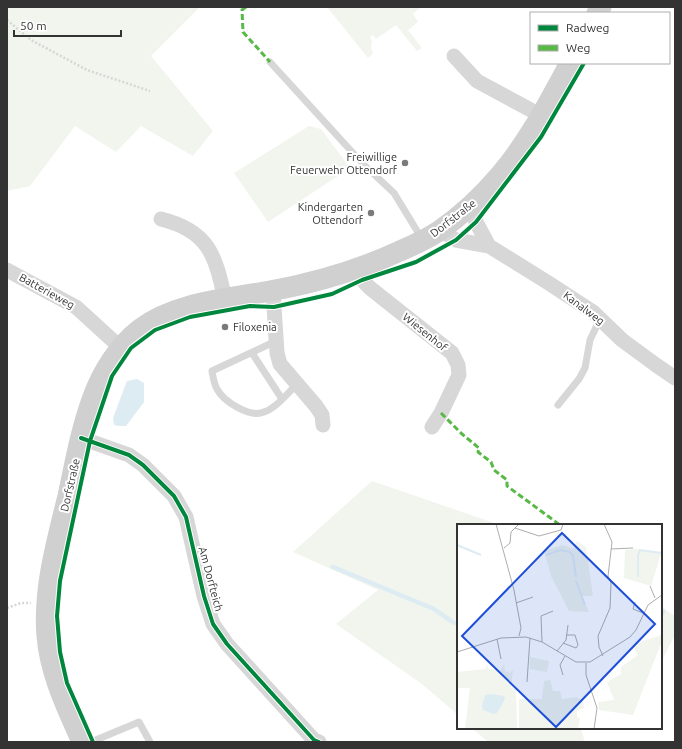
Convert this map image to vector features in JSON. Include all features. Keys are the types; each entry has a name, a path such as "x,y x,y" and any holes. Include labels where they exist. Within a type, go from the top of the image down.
{"main road":[{"name":"Dorfstraße","path":"82,742 61,694 50,659 47,636 47,605 54,558 81,438 93,396 107,368 121,348 139,329 160,316 185,307 273,291 313,282 358,269 391,256 431,236 470,205 503,172 542,116 569,64"}],"street":[{"path":"454,56 477,81 542,116"},
{"name":"Kanalweg","path":"470,205 476,222 489,246"},
{"path":"161,219 186,227 208,248 214,259 225,299"},
{"name":"Kanalweg","path":"431,236 489,246 593,312 622,340 675,378"},
{"name":"Wiesenhof","path":"358,269 362,280 370,288 452,353 458,364 459,375 441,413 432,427"},
{"name":"Batterieweg","path":"7,270 76,306 121,348"},
{"path":"273,291 276,353 280,364 316,406 322,415 324,425"},
{"name":"Am Dorfteich","path":"81,438 129,455 143,465 174,496 186,517 204,596 213,624 226,644 314,740 319,742"}],"lane":[{"path":"270,62 363,164 394,193 431,236"},
{"path":"558,405 579,380 585,368 590,340 600,319"},
{"path":"276,341 212,371 217,389 229,403 247,412 262,413 272,409 297,384"},
{"path":"252,353 282,399"},
{"path":"90,742 139,722 150,742"}],"path":[{"path":"7,20 31,40 87,70 150,91"},
{"path":"7,608 21,603 47,605"}],"shaded area":[{"path":"7,7 200,7 151,56 213,131 193,156 141,126 116,152 75,126 30,186 7,191"},
{"path":"327,7 421,7 413,14 418,22 408,30 422,48 417,51 396,25 376,39 373,35 370,37 372,41 371,47 373,53 368,58"},
{"path":"309,126 321,129 350,168 268,222 234,173"},
{"path":"137,379 144,383 144,402 126,426 114,425 113,418 127,381"},
{"path":"372,481 497,524 457,524 457,714 422,684 336,624 378,590 293,552"},
{"path":"662,608 675,616 675,635 662,660"},
{"path":"473,729 581,729 585,742 488,742"}],"waterway":[{"path":"333,567 434,609 454,623"}],"marked path":[{"path":"246,7 242,10 243,32 270,62"},
{"path":"441,413 462,434 479,448 478,452 491,462 494,470 507,480 507,486 559,524"}],"cycle path":[{"path":"93,742 67,683 60,652 57,616 60,581 90,441 112,376 131,348 155,330 190,317 250,306 274,307 332,294 362,280 416,262 456,240 476,222 541,137 583,64"},
{"path":"81,438 129,455 143,465 174,496 186,517 204,596 213,624 227,644 314,740 319,742"}],"place":[{"name":"Freiwillige Feuerwehr Ottendorf","path":"405,163"},
{"name":"Kindergarten Ottendorf","path":"371,213"},
{"name":"Filoxenia","path":"225,327"}]}
